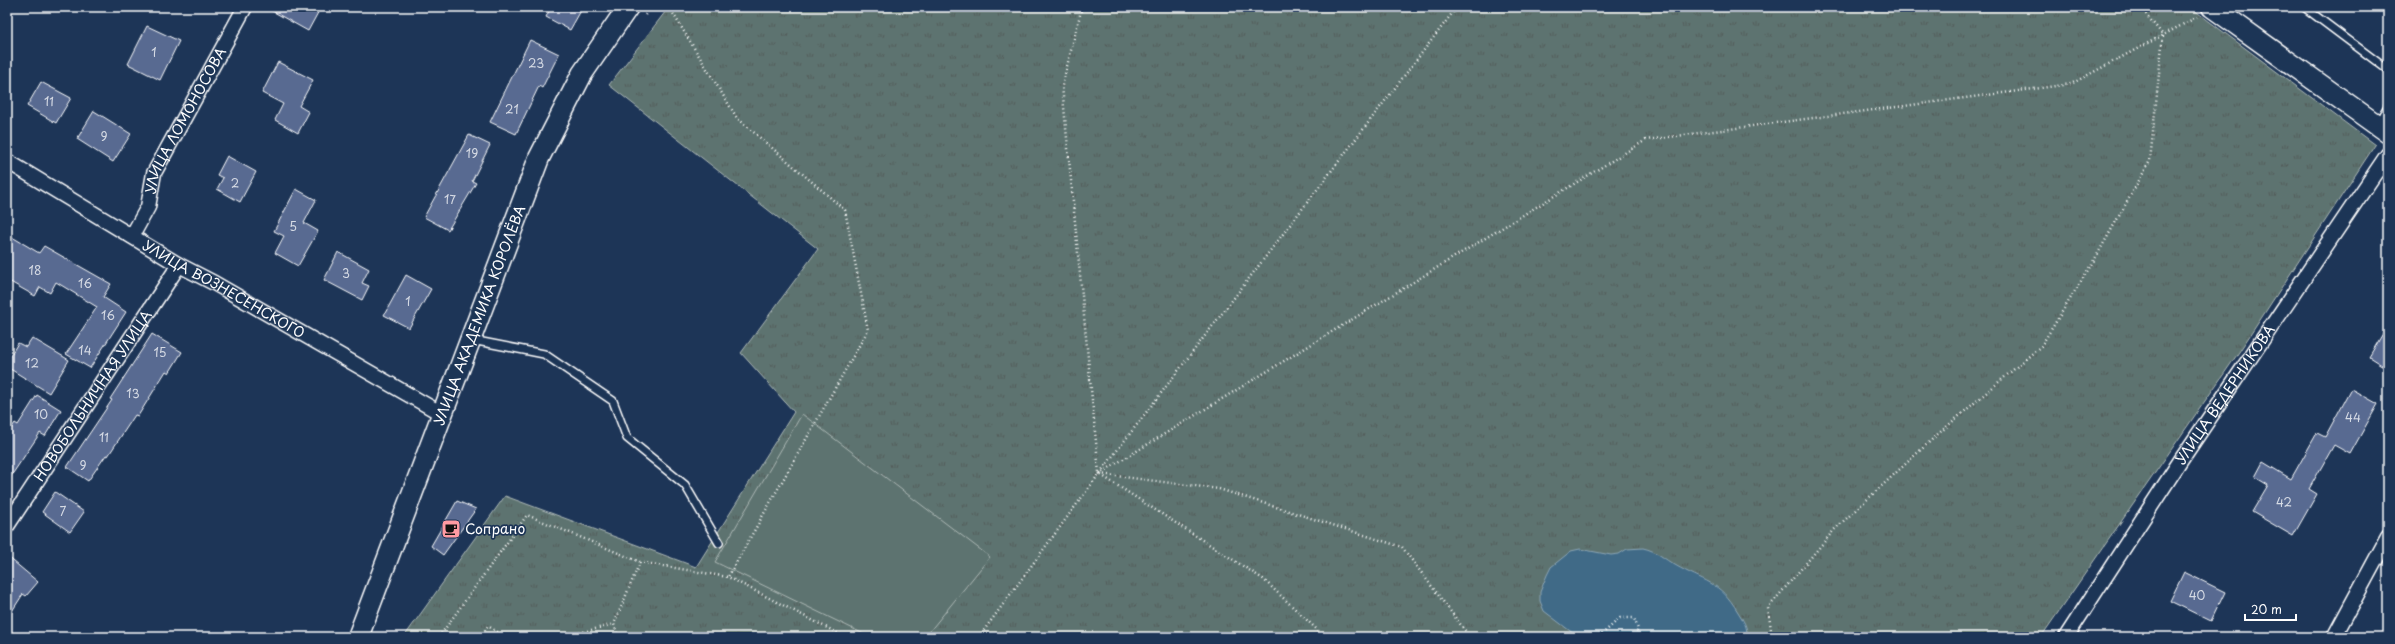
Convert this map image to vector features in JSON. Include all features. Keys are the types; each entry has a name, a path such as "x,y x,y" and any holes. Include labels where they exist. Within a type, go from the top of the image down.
{"street":[{"name":"УЛИЦА ЛОМОНОСОВА","path":"132,236 148,207 154,173 245,7"},
{"path":"2213,7 2382,129"},
{"name":"УЛИЦА АКАДЕМИКА КОРОЛЁВА","path":"358,637 539,158 582,74 635,13"},
{"name":"УЛИЦА ВЕДЕРНИКОВА","path":"2066,637 2181,460 2388,154"},
{"name":"УЛИЦА ВОЗНЕСЕНСКОГО","path":"7,161 178,265 214,283 442,414"},
{"name":"НОВОБОЛЬНИЧНАЯ УЛИЦА","path":"7,526 178,265"},
{"path":"2334,637 2388,537"}],"lane":[{"path":"2304,7 2388,70"},
{"path":"2382,129 2388,106"},
{"path":"470,339 544,354 614,401 627,438 685,484 719,543"}],"path":[{"path":"635,13 651,7"},
{"path":"669,7 737,118 845,210 868,330 728,577"},
{"path":"1082,7 1062,86 1099,474"},
{"path":"979,637 1099,474 1457,7"},
{"path":"1772,637 1768,608 1835,529 1938,434 2041,346 2096,257 2150,161 2163,35 2140,7"},
{"path":"1099,474 1646,140 2071,84 2213,7"},
{"path":"1099,474 1263,579 1326,637"},
{"path":"1099,474 1219,489 1402,547 1470,637"},
{"path":"439,637 527,515 640,562 728,577 846,637"},
{"path":"618,637 614,624 640,562"},
{"path":"1599,637 1620,618 1634,618 1638,629 1635,637"},
{"path":"564,637 614,624"},
{"path":"480,637 488,626 505,637"}],"green space":[{"path":"669,7 2190,7 2375,145 2239,352 2041,637 404,637 505,496 696,567 794,412 741,353 818,249 609,85"},
{"path":"802,414 990,557 925,637 870,637 715,562"}],"water":[{"path":"1643,548 1656,553 1717,588 1731,601 1742,618 1746,627 1747,637 1578,637 1544,611 1540,601 1540,592 1547,575 1551,567 1571,551 1580,549 1611,555 1619,554 1627,549"}],"building":[{"path":"265,7 321,7 308,31"},
{"path":"551,7 583,7 570,30 546,17"},
{"path":"147,26 179,41 160,80 128,64"},
{"path":"530,40 559,54 542,88 539,86 516,134 490,122"},
{"path":"278,62 313,80 299,106 309,112 298,133 275,120 283,104 262,93"},
{"path":"41,82 71,98 56,123 27,106"},
{"path":"94,111 131,134 113,162 77,139"},
{"path":"469,135 490,145 472,181 476,183 448,230 424,217"},
{"path":"227,156 256,172 240,202 217,189 223,178 217,175"},
{"path":"296,189 316,200 304,223 318,231 298,266 275,253 284,236 274,231"},
{"path":"7,234 39,253 44,246 111,284 103,297 126,312 90,368 66,354 97,307 56,282 50,293 40,287 35,296 7,280"},
{"path":"338,252 369,269 362,283 369,286 362,300 324,280"},
{"path":"406,275 431,289 409,328 384,315"},
{"path":"2388,325 2388,369 2369,357"},
{"path":"152,334 182,352 169,373 166,371 138,416 135,415 108,456 106,455 88,481 67,467 112,400 110,399"},
{"path":"32,338 69,360 49,393 7,367 7,361 18,343 26,347"},
{"path":"2351,389 2378,404 2350,454 2334,445 2309,489 2317,494 2293,536 2252,512 2268,485 2255,477 2263,462 2291,479 2317,433 2325,437"},
{"path":"37,395 61,410 45,436 40,433 7,482 7,434 15,423 18,425"},
{"path":"55,492 84,512 70,532 42,512"},
{"name":"Сопрано","path":"457,501 476,509 443,555 431,546"},
{"path":"7,556 38,582 26,596 23,594 7,619"},
{"path":"2184,572 2225,592 2211,621 2170,601"}],"place":[{"name":"Сопрано","path":"451,529"}]}
